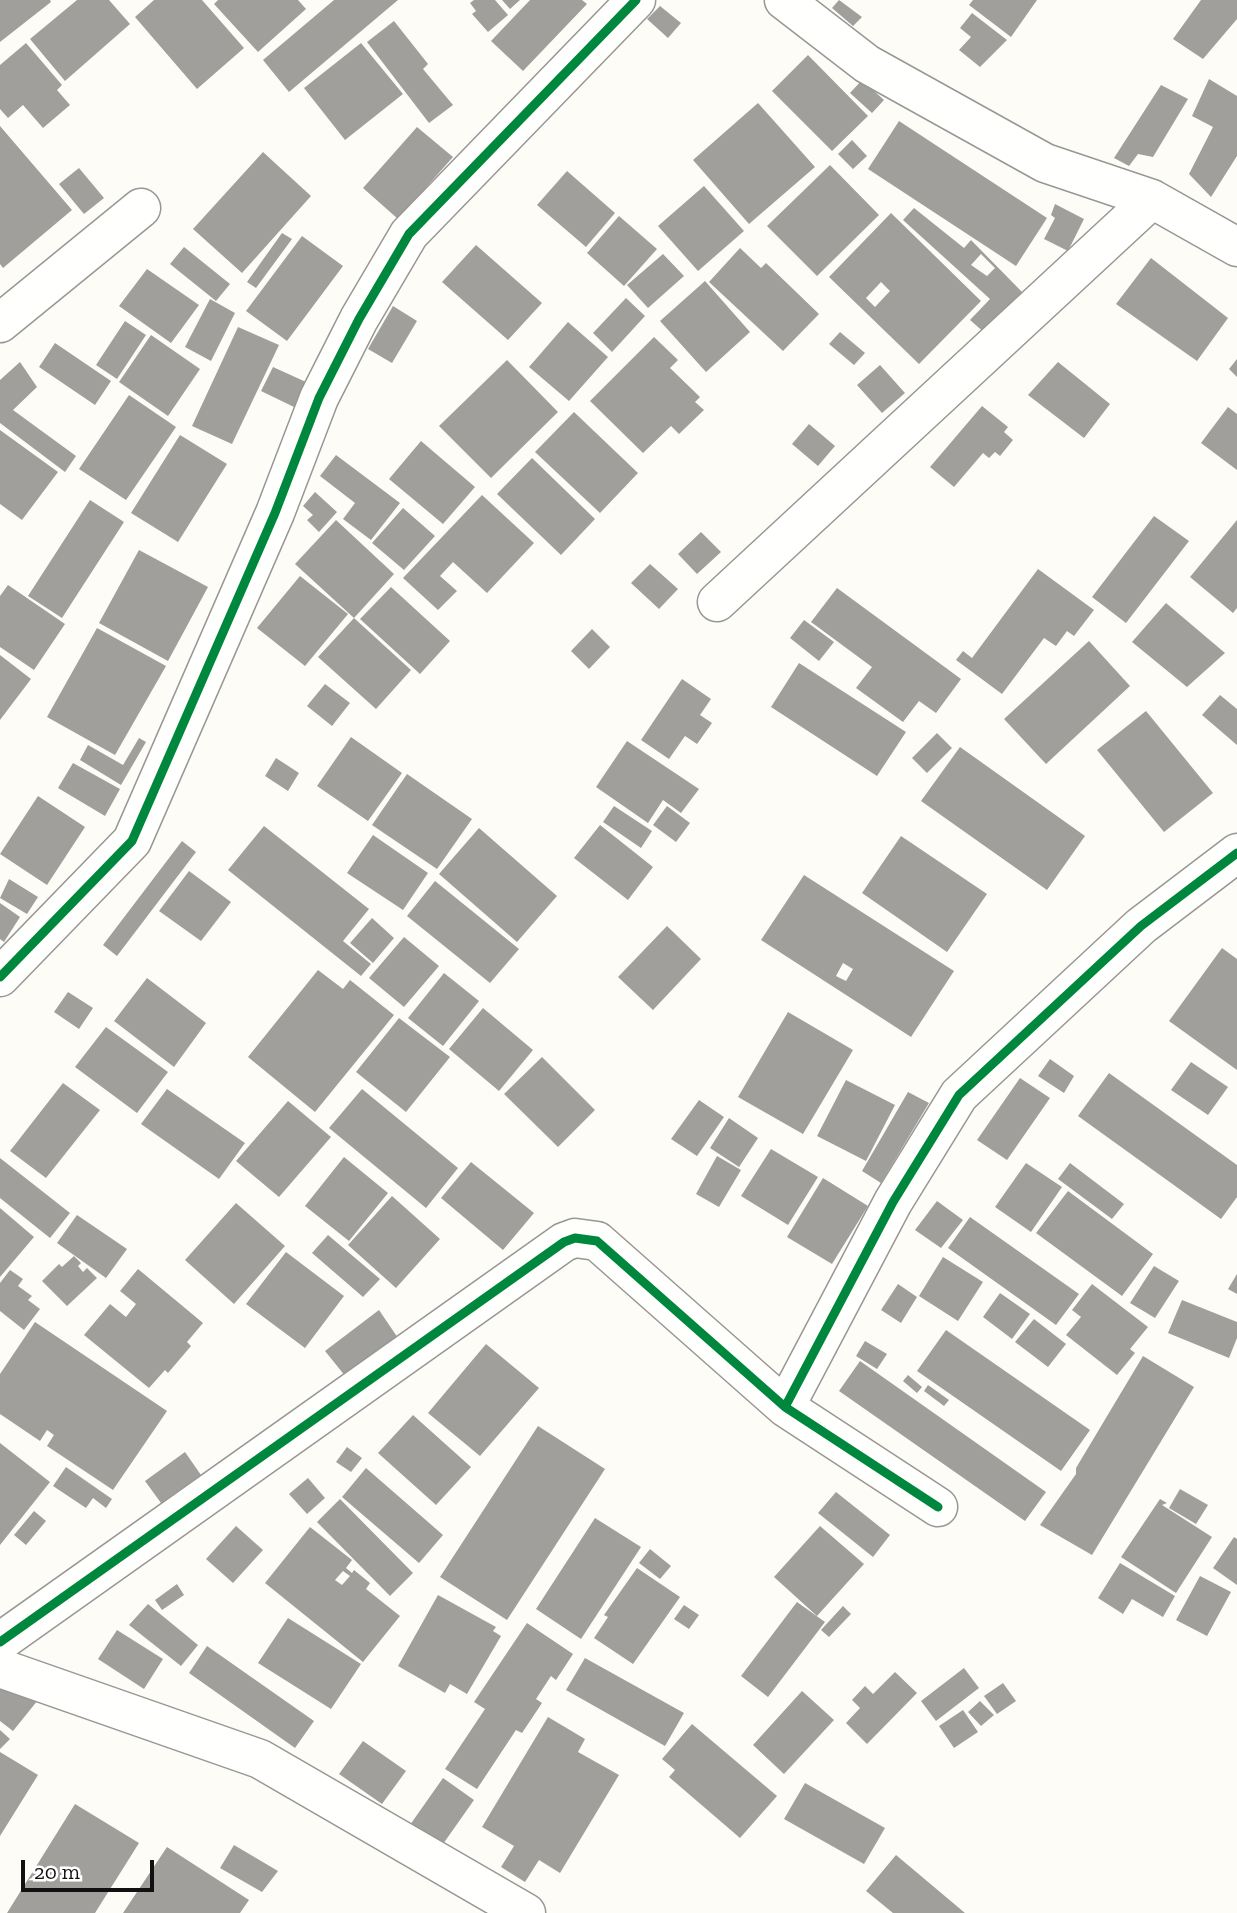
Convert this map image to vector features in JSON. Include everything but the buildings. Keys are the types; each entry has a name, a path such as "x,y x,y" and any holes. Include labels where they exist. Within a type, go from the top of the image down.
{"street":[{"path":"0,977 132,841 275,513 319,398 359,319 410,234 636,0"},
{"path":"784,0 867,64 1045,163 1152,199 1237,247"},
{"path":"717,602 1152,199"},
{"path":"0,323 141,208"},
{"path":"785,1407 893,1202 959,1095 1141,926 1237,852"},
{"path":"0,1642 564,1242 575,1238 597,1241 785,1407 938,1507"},
{"path":"0,1668 260,1759 526,1913"}],"cycle path":[{"path":"0,977 132,841 275,513 319,398 359,319 409,234 636,0"},
{"path":"785,1407 893,1202 959,1095 1141,926 1237,853"},
{"path":"0,1642 564,1242 575,1238 597,1241 785,1407 938,1507"}]}
